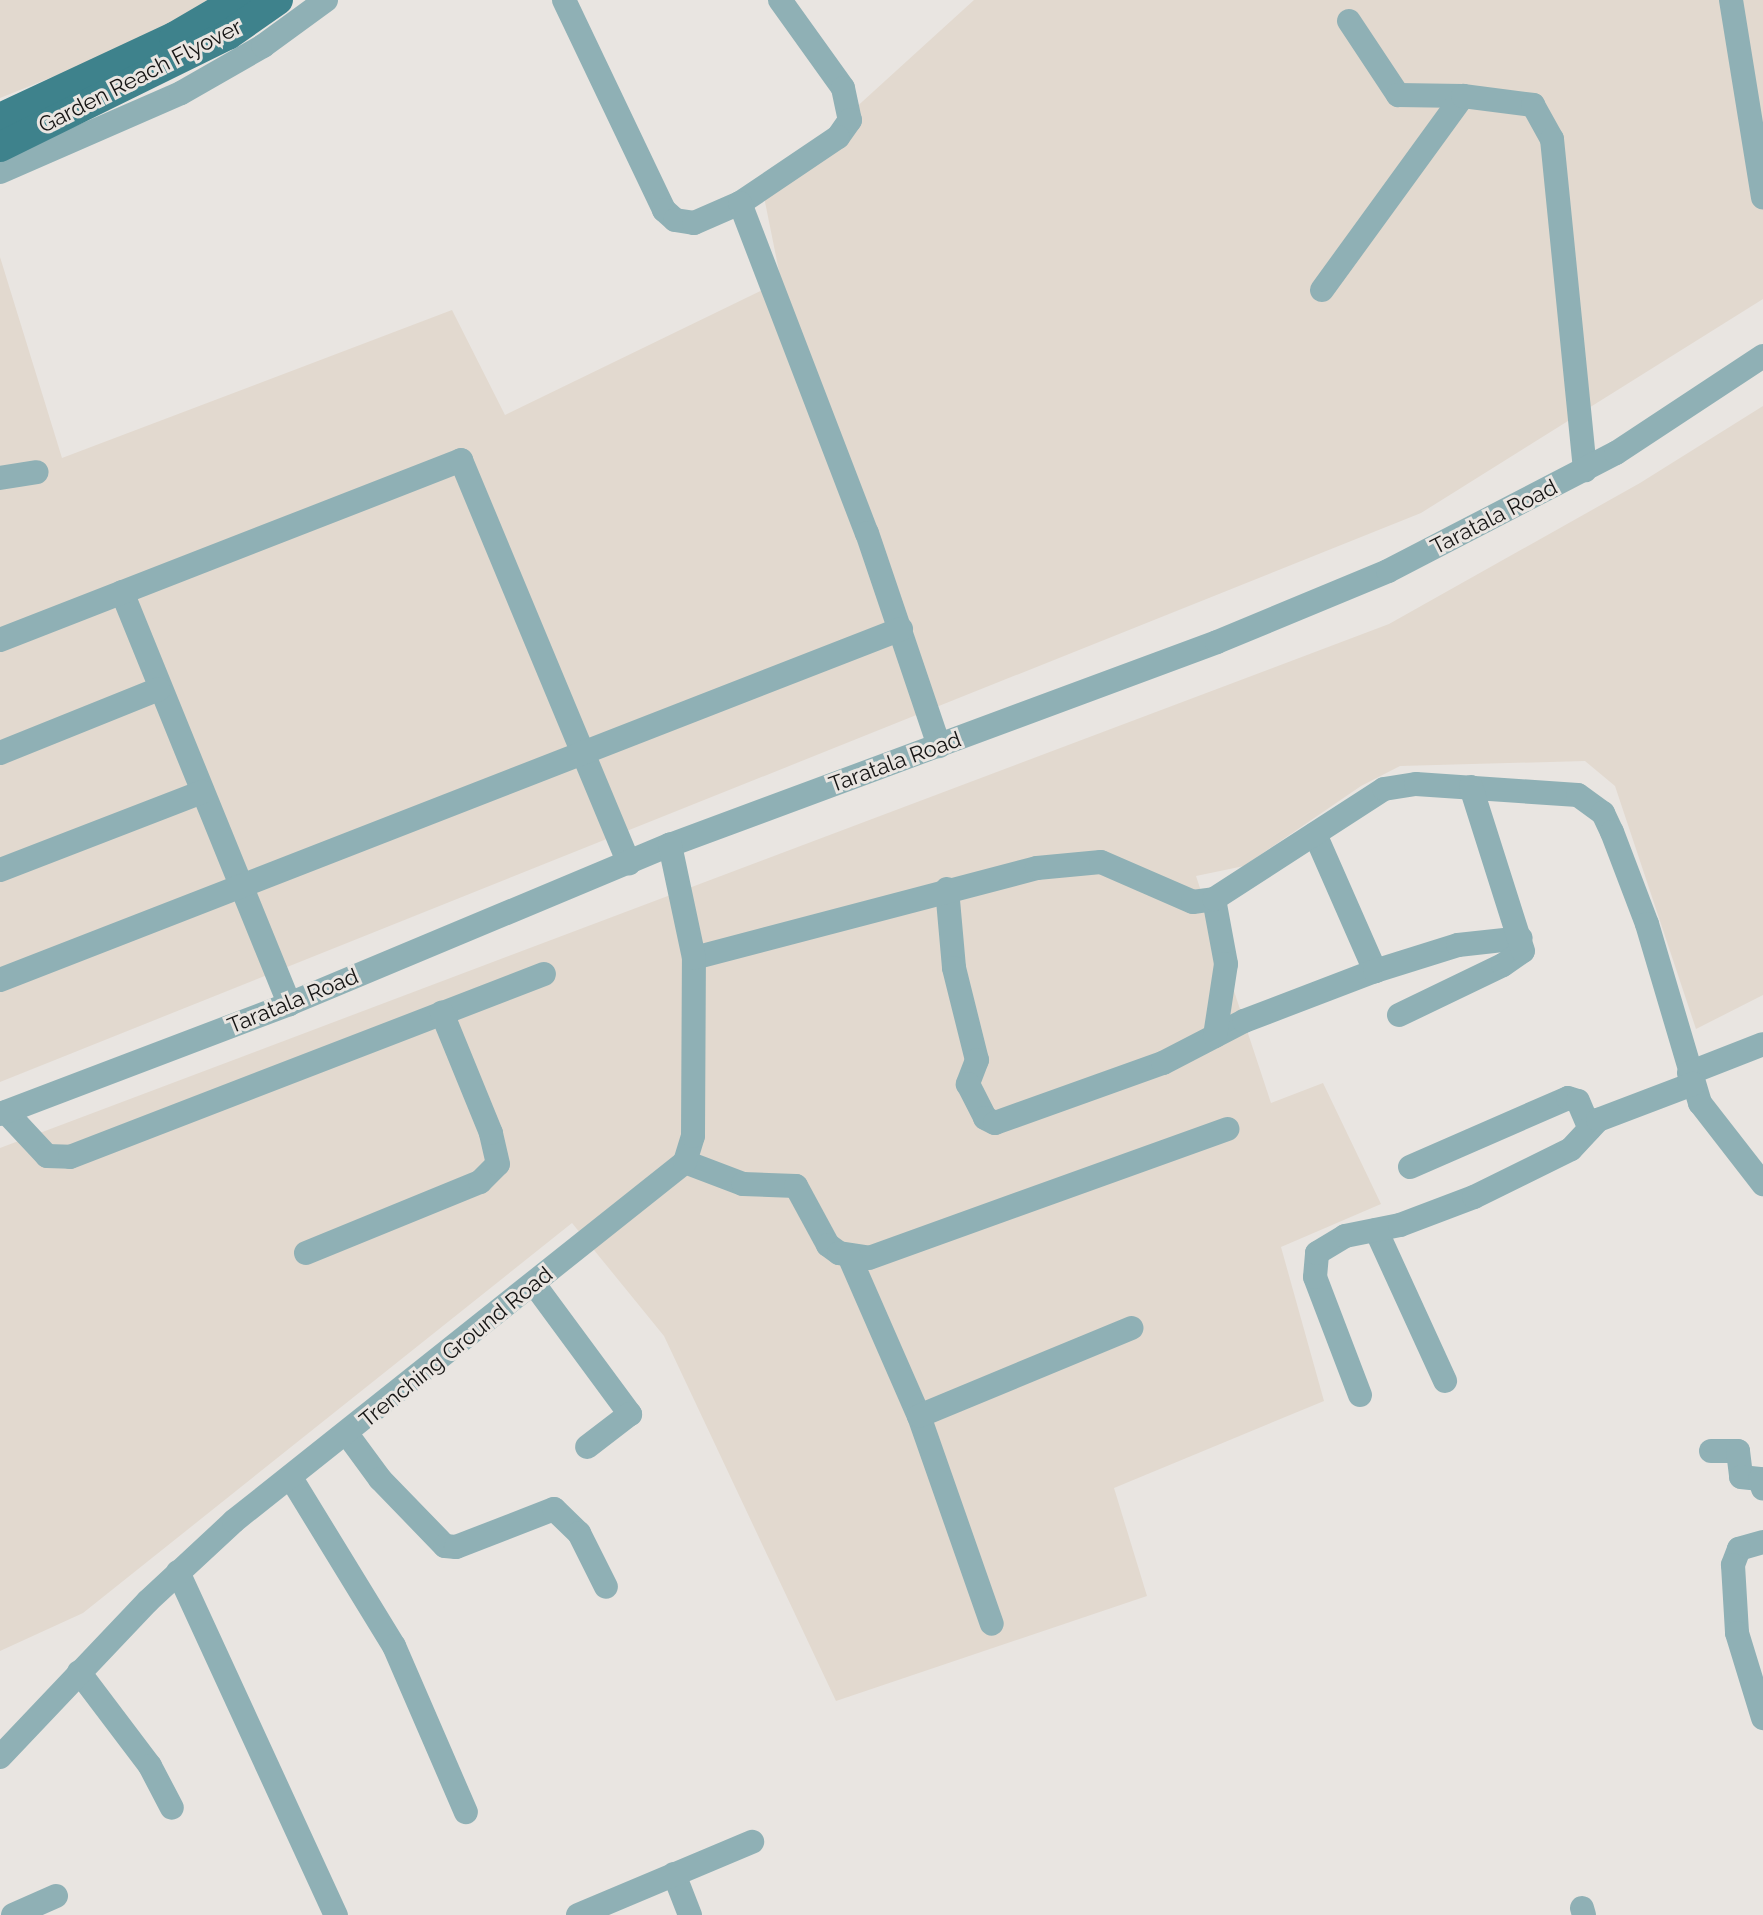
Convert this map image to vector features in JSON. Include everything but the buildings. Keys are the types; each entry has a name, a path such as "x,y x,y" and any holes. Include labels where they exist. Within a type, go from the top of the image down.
{"main road":[{"name":"Garden Reach Flyover","path":"0,147 33,116 237,0"},
{"name":"Garden Reach Flyover","path":"0,118 33,116 228,35 278,0"}],"street":[{"path":"0,172 181,93 263,46 326,0"},
{"path":"564,0 664,210 675,220 694,223 740,203 838,137 850,120 843,88 780,0"},
{"path":"1731,0 1763,197"},
{"path":"1349,21 1398,95 1463,96 1533,105 1552,139 1585,470"},
{"path":"1322,290 1463,96"},
{"path":"740,203 901,629 939,746"},
{"name":"Taratala Road","path":"3,1113 289,1004 670,845 939,746 1388,571 1585,470 1763,356"},
{"path":"0,640 461,460 629,863"},
{"path":"0,478 37,472"},
{"path":"122,592 289,1004"},
{"path":"0,980 243,888 583,750 901,629"},
{"path":"0,753 159,689"},
{"path":"694,958 947,889 1037,868 1101,862 1193,902 1214,899 1384,789 1416,784 1578,795 1603,813 1647,924 1691,1079 1717,1129 1763,1184"},
{"path":"1399,1015 1517,958 1523,951 1471,787"},
{"path":"0,870 202,792"},
{"path":"1315,834 1375,971"},
{"path":"670,845 694,958 693,1136 685,1162 743,1184 796,1186 828,1245 849,1256 869,1258 913,1245 1228,1129"},
{"path":"947,889 954,968 977,1060 968,1084 989,1122 1163,1063 1215,1036 1375,971 1458,945 1521,938"},
{"path":"1214,899 1226,964 1215,1036"},
{"path":"3,1113 47,1156 70,1157 544,974"},
{"path":"306,1253 480,1182 498,1164 442,1013"},
{"path":"1360,1395 1319,1291 1314,1263 1329,1244 1474,1197 1553,1160 1598,1120 1763,1044"},
{"path":"1410,1167 1555,1100 1578,1101 1590,1129"},
{"name":"Trenching Ground Road","path":"0,1757 178,1572 685,1162"},
{"path":"1376,1230 1445,1381"},
{"path":"849,1256 919,1416 992,1624"},
{"path":"534,1284 630,1414 587,1447"},
{"path":"919,1416 1131,1328"},
{"path":"347,1434 394,1495 445,1546 451,1549 554,1509 579,1533 606,1587"},
{"path":"1711,1451 1738,1451 1741,1477 1760,1479 1763,1489"},
{"path":"291,1478 394,1646 466,1812"},
{"path":"1763,1542 1739,1549 1733,1565 1737,1633 1763,1718"},
{"path":"178,1572 336,1915"},
{"path":"79,1672 150,1766 172,1808"},
{"path":"578,1915 752,1842"},
{"path":"674,1874 690,1915"},
{"path":"13,1915 56,1896"}],"shaded area":[{"path":"0,0 211,0 172,29 0,98"},
{"path":"974,0 1763,0 1763,299 1421,513 0,1082 0,257 62,458 452,310 505,415 781,281 763,192"},
{"path":"1763,406 1763,995 1696,1029 1615,786 1585,761 1400,766 1361,786 1244,866 1196,876 1271,1103 1323,1083 1381,1204 1281,1247 1324,1401 1114,1488 1147,1596 836,1701 664,1336 572,1223 83,1613 0,1651 0,1148 1389,624 1640,483"}]}
